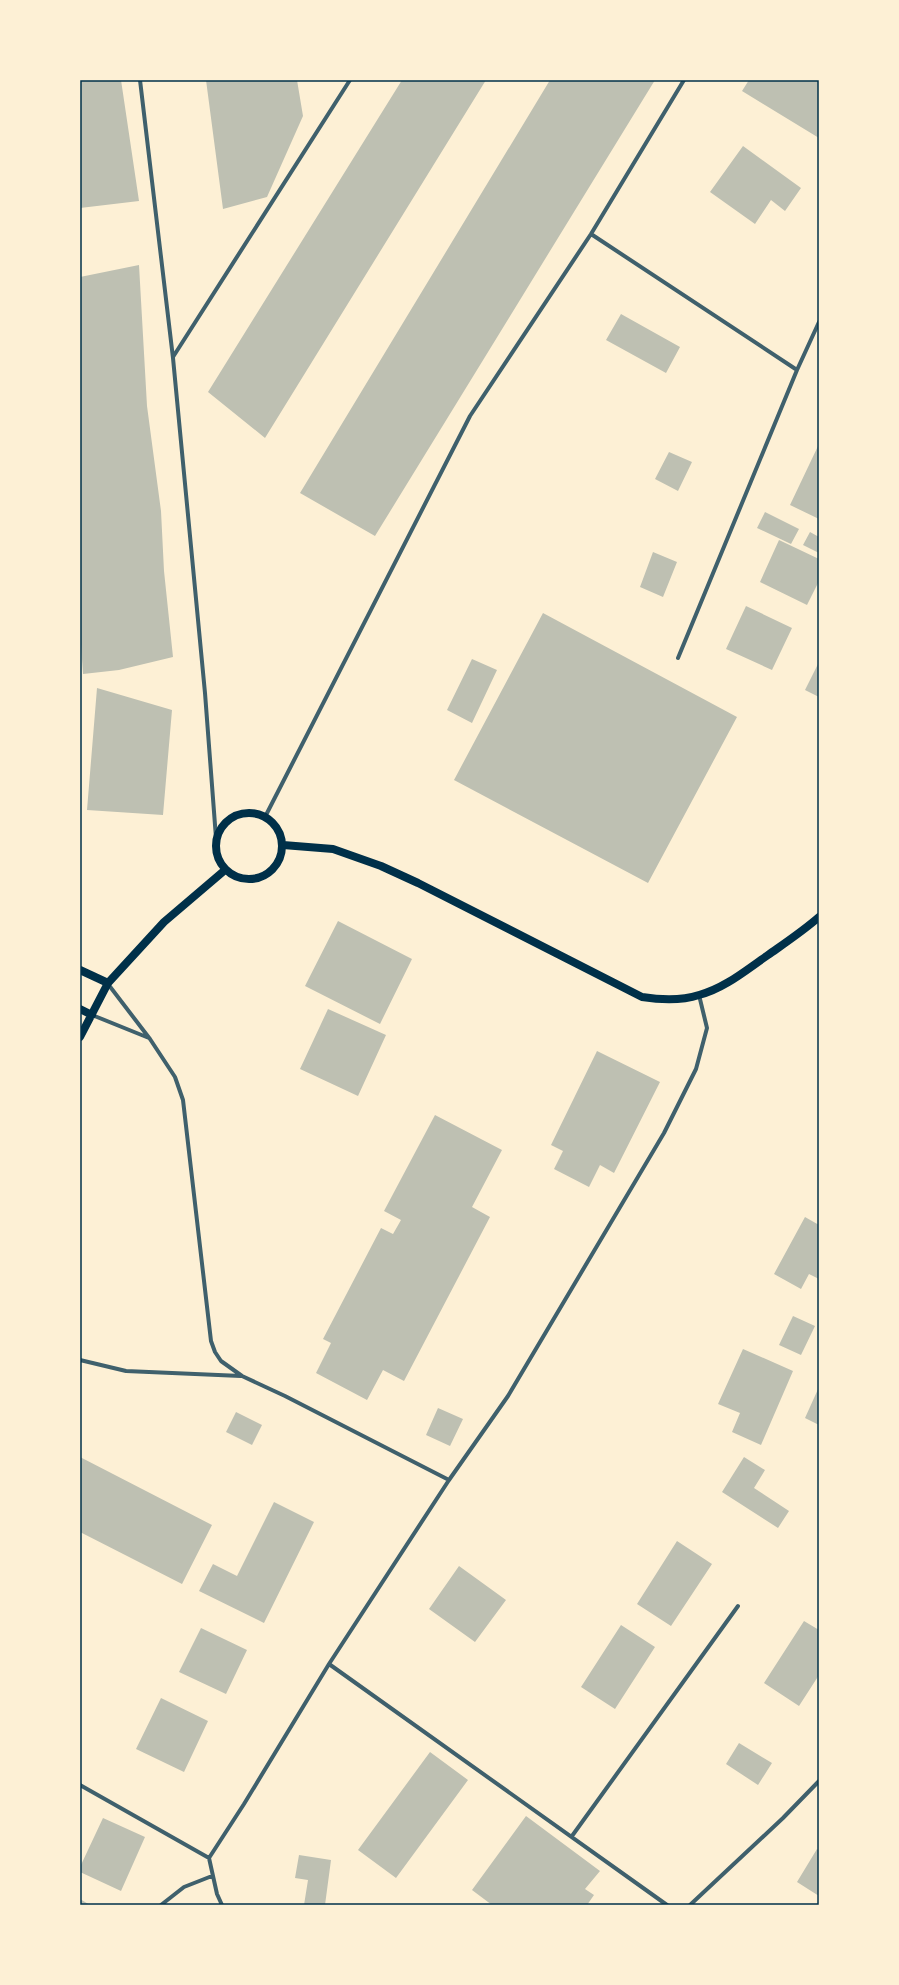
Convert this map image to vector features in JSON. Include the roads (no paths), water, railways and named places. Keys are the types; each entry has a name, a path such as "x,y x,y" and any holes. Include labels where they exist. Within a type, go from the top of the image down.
{"main road":[{"path":"251,812 265,816 274,824 280,834 283,845 281,857 275,867 267,874 255,879 244,879 225,870 217,856 215,844 221,827 229,819 240,813 251,812"},
{"path":"283,845 333,849 381,866 418,883 642,997 662,1000 699,996 716,989 739,975 808,927 819,917"},
{"path":"80,1037 108,983 164,922 225,870"},
{"path":"80,970 108,983"},
{"path":"80,1009 92,1015"}],"street":[{"path":"140,80 173,358 205,685 216,838"},
{"path":"173,358 350,80"},
{"path":"265,816 470,416 591,234 684,80"},
{"path":"591,234 797,370"},
{"path":"678,658 797,370 819,322"},
{"path":"108,983 150,1038 176,1077 183,1100 211,1341 215,1352 222,1361 242,1376 285,1396 449,1480"},
{"path":"222,1905 212,1876 209,1858 244,1804 328,1664 449,1480 508,1396 664,1133 696,1069 707,1028 699,996"},
{"path":"92,1015 150,1038"},
{"path":"80,1360 126,1371 242,1376"},
{"path":"572,1836 738,1606"},
{"path":"328,1664 667,1905"},
{"path":"690,1905 784,1818 819,1781"},
{"path":"80,1785 209,1858"},
{"path":"161,1905 184,1887 212,1876"}]}
